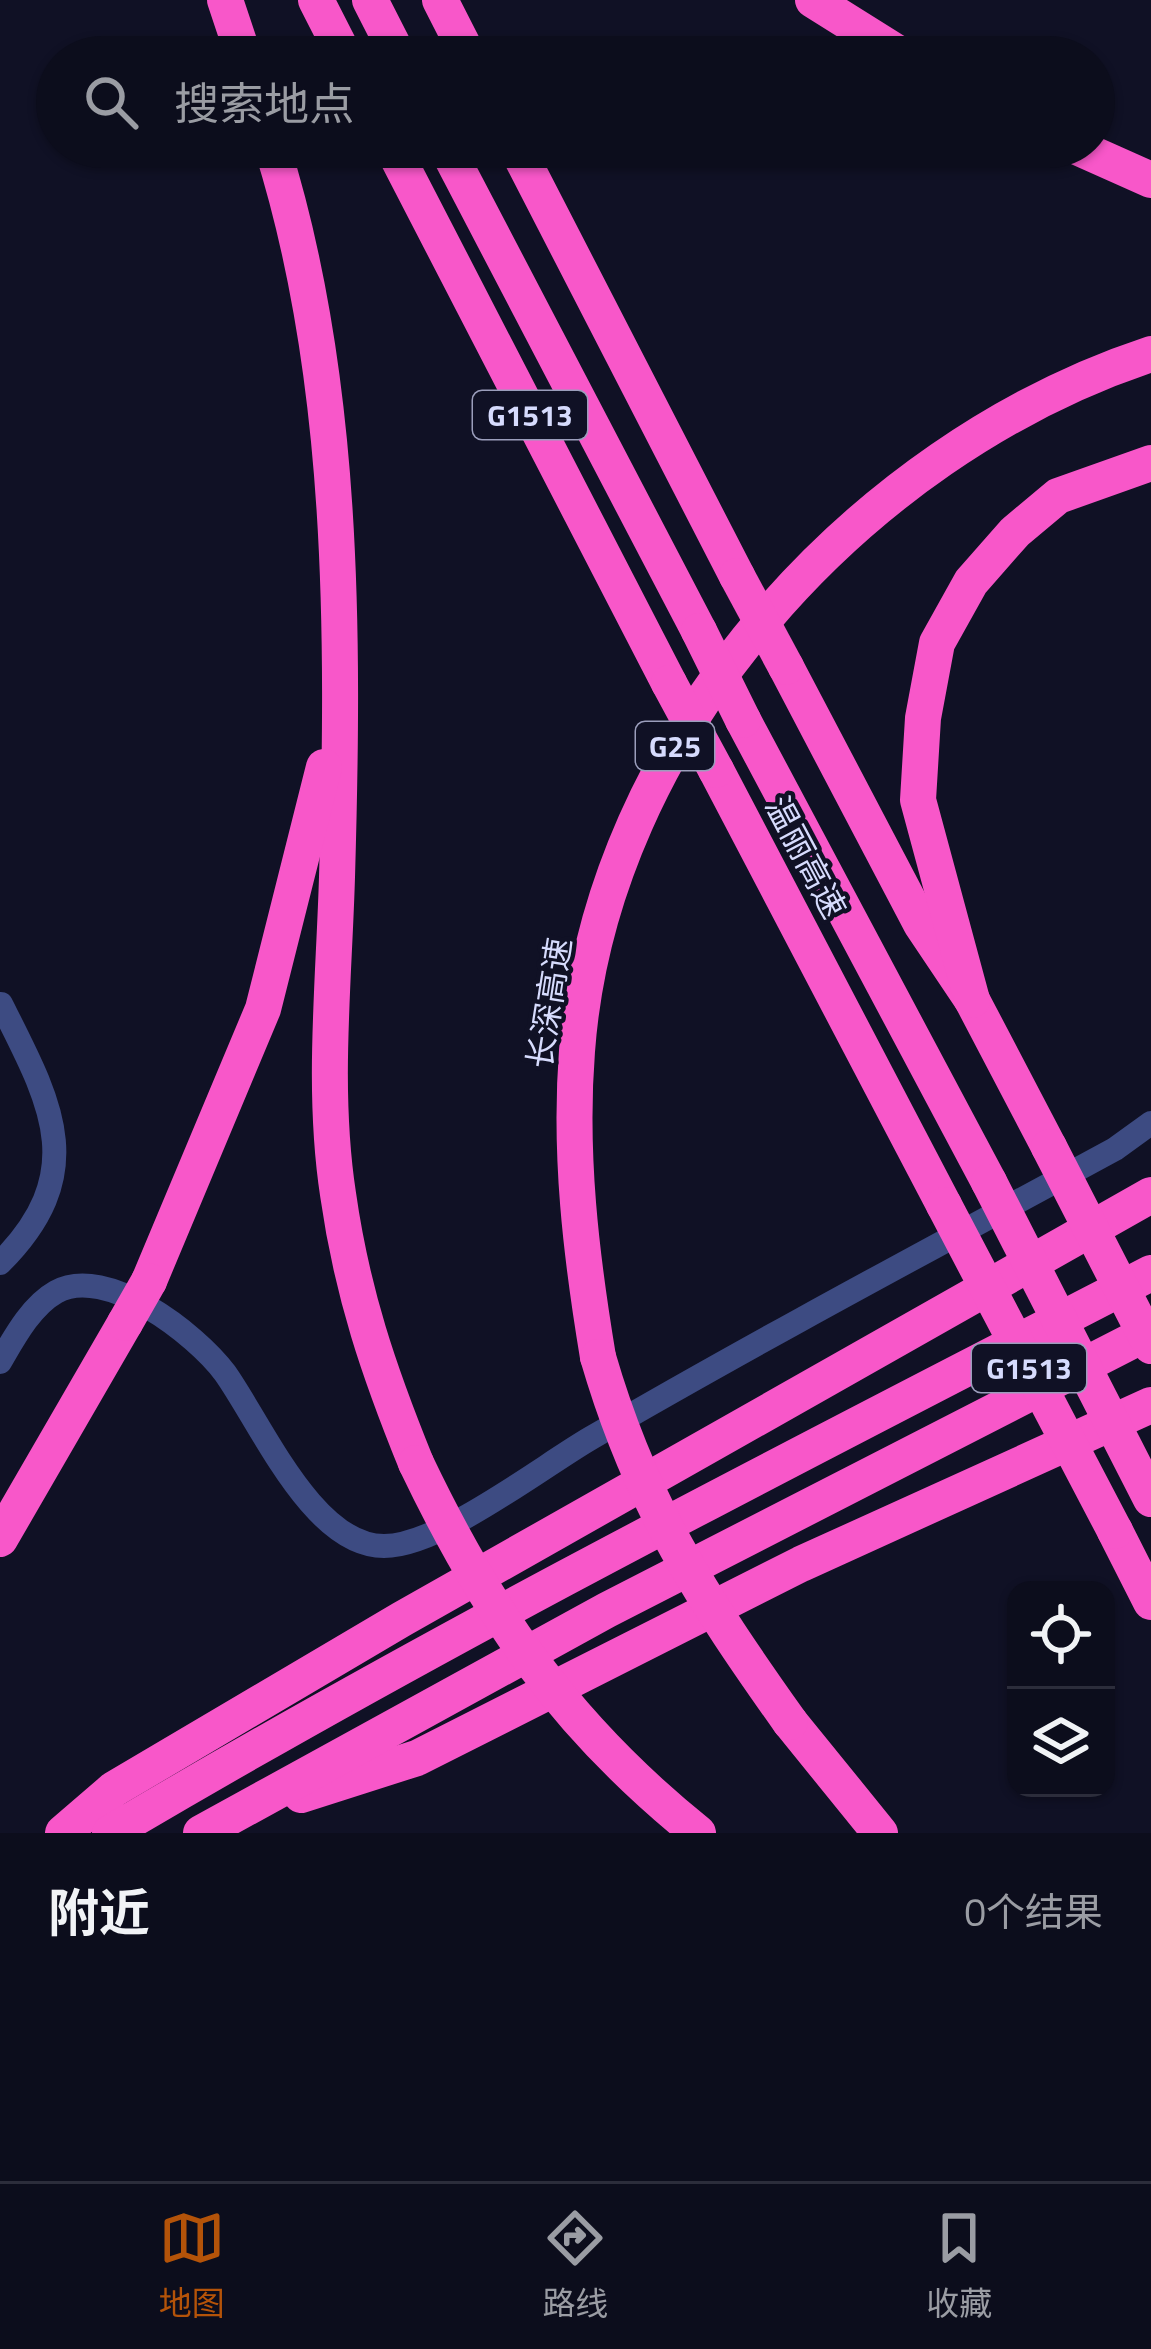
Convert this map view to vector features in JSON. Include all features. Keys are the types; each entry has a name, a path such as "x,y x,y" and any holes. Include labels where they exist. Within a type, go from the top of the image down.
{"highway":[{"path":"225,0 237,36"},
{"path":"316,0 334,36"},
{"path":"370,0 388,36"},
{"path":"440,0 458,36"},
{"path":"813,0 870,36"},
{"path":"1115,164 1151,180"},
{"path":"277,168 318,359 334,520 340,693 328,1046 337,1192 366,1338 416,1463 461,1558 510,1638 567,1713 641,1787 698,1833"},
{"name":"温丽高速","path":"403,168 1151,1603"},
{"name":"温丽高速","path":"457,168 1151,1499"},
{"path":"527,168 921,924 972,1000 1151,1346"},
{"name":"长深高速","path":"880,1833 790,1721 698,1592 647,1495 598,1357 573,1147 577,1047 592,958 621,860 689,720 757,626 840,538 927,471 1027,409 1151,354"},
{"path":"972,1000 919,800 923,718 937,643 971,582 1015,532 1058,496 1151,464"},
{"path":"0,1539 149,1281 263,1009 340,693"},
{"path":"63,1833 114,1789 381,1631 1151,1195"},
{"path":"110,1833 277,1734 573,1574 1151,1273"},
{"path":"212,1827 607,1610 1151,1331"},
{"path":"212,1827 417,1758 801,1564 1151,1405"}],"street":[{"path":"0,1263 41,1214 54,1176 57,1135 41,1082 1,1004"},
{"path":"0,1362 37,1307 59,1290 114,1289 159,1313 221,1369 320,1516 350,1540 383,1546 407,1543 482,1507 587,1440 1114,1149 1151,1123"}]}
